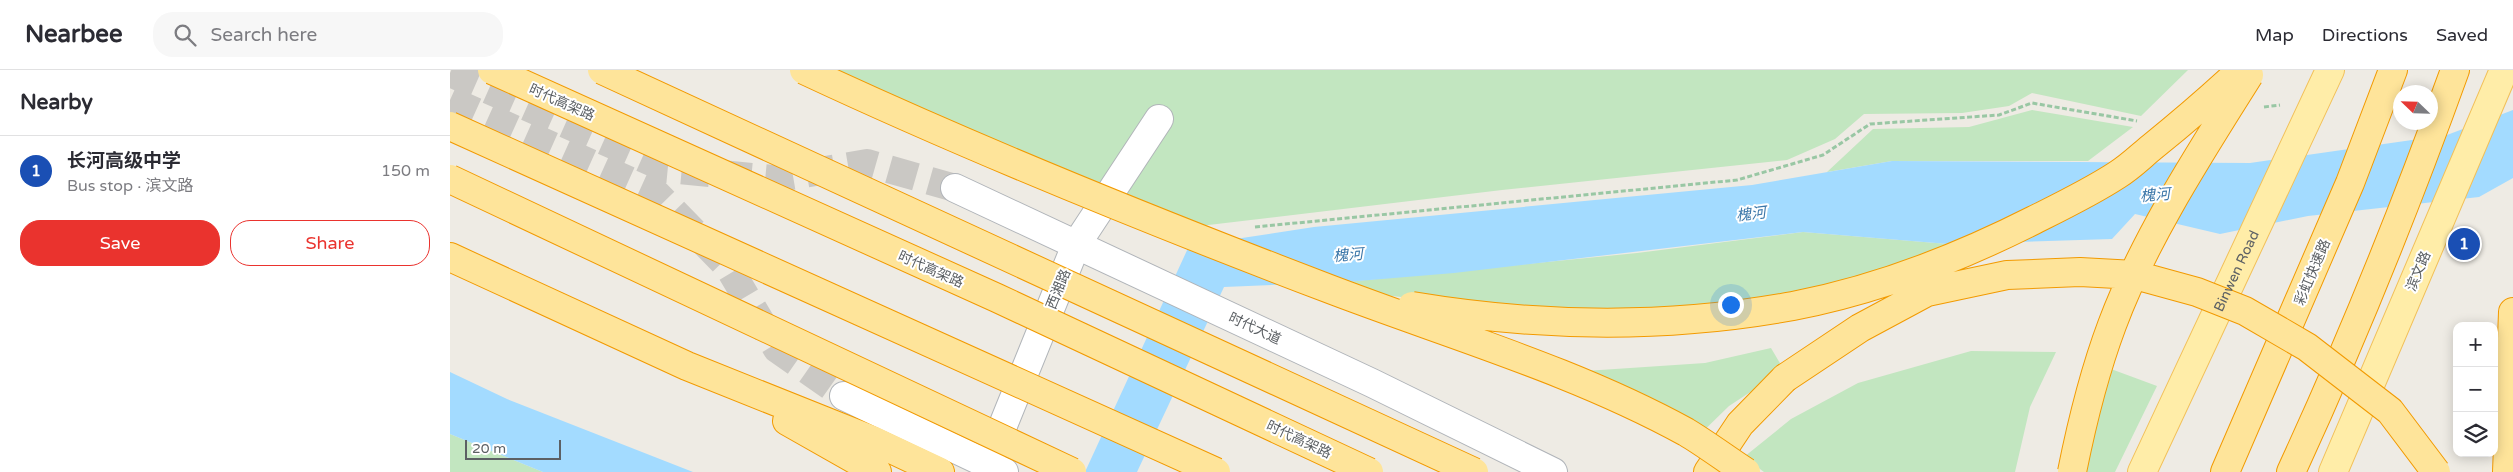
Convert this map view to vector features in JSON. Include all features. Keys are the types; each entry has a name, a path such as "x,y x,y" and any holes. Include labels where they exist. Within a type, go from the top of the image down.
{"highway":[{"name":"时代高架路","path":"492,70 997,298 1369,472"},
{"path":"602,70 1474,472"},
{"path":"804,70 889,110 1126,208 1343,294 1480,342 1606,394 1686,433 1746,472"},
{"path":"1343,294 1431,309 1528,320 1599,322 1668,321 1794,306 1874,285 1941,262 2004,236 2060,207 2118,174 2190,117 2241,70"},
{"path":"2072,472 2088,398 2112,324 2153,236 2199,154 2253,70"},
{"name":"彩虹快速路","path":"2225,472 2350,183 2393,70"},
{"path":"2291,472 2334,380 2410,196 2455,70"},
{"path":"450,126 1216,472"},
{"path":"450,179 1072,472"},
{"path":"450,257 688,366 872,440 940,472"},
{"path":"1708,472 1740,424 1785,378 1860,328 1927,292 2007,275 2080,272 2136,275 2197,292 2244,311 2307,347 2390,411 2436,472"},
{"path":"2507,472 2513,312"},
{"path":"688,366 877,472"}],"main road":[{"name":"Binwen Road","path":"2142,472 2330,70"},
{"name":"滨文路","path":"2333,472 2504,70"},
{"name":"西湘路","path":"991,469 1076,245 1159,119"},
{"name":"时代大道","path":"955,188 1372,382 1553,472"},
{"path":"844,396 991,469"}],"path":[{"path":"2256,108 2316,101"},
{"path":"1247,228 1737,180 1823,154 1870,124 1999,115 2032,102 2145,122"}],"green space":[{"path":"831,70 2188,70 2141,116 2032,93 2009,106 1962,113 1864,114 1835,139 1787,160 1502,190 1183,228"},
{"path":"2032,110 2133,127 2088,161 1892,161 1827,172 1873,129 1969,127"},
{"path":"1803,232 1948,244 1913,261 1822,290 1721,312 1521,311 1358,292 1346,282 1637,253"},
{"path":"1771,348 1784,370 1729,406 1687,447 1570,372 1705,363"},
{"path":"1971,351 2056,352 2030,407 2015,472 1764,472 1744,457 1791,419 1858,383"},
{"path":"2111,369 2157,386 2115,472 2087,472 2090,443"},
{"path":"450,434 543,472 450,472"}],"water":[{"name":"槐河","path":"2513,110 2513,178 2479,197 2308,216 2220,234 2135,214 2112,239 1948,244 1803,232 1454,273 1346,282 1224,287 1137,472 1085,472 1189,246 1314,227 1752,185 1892,161 2250,163 2447,135"},
{"path":"450,372 507,399 693,472 543,472 450,434"}],"tunnel":[{"path":"450,73 667,169 774,179 867,163 955,188"},
{"path":"450,100 655,192 729,268 777,349 844,396"}],"place":[{"name":"长河高级中学","path":"2464,244"}]}
